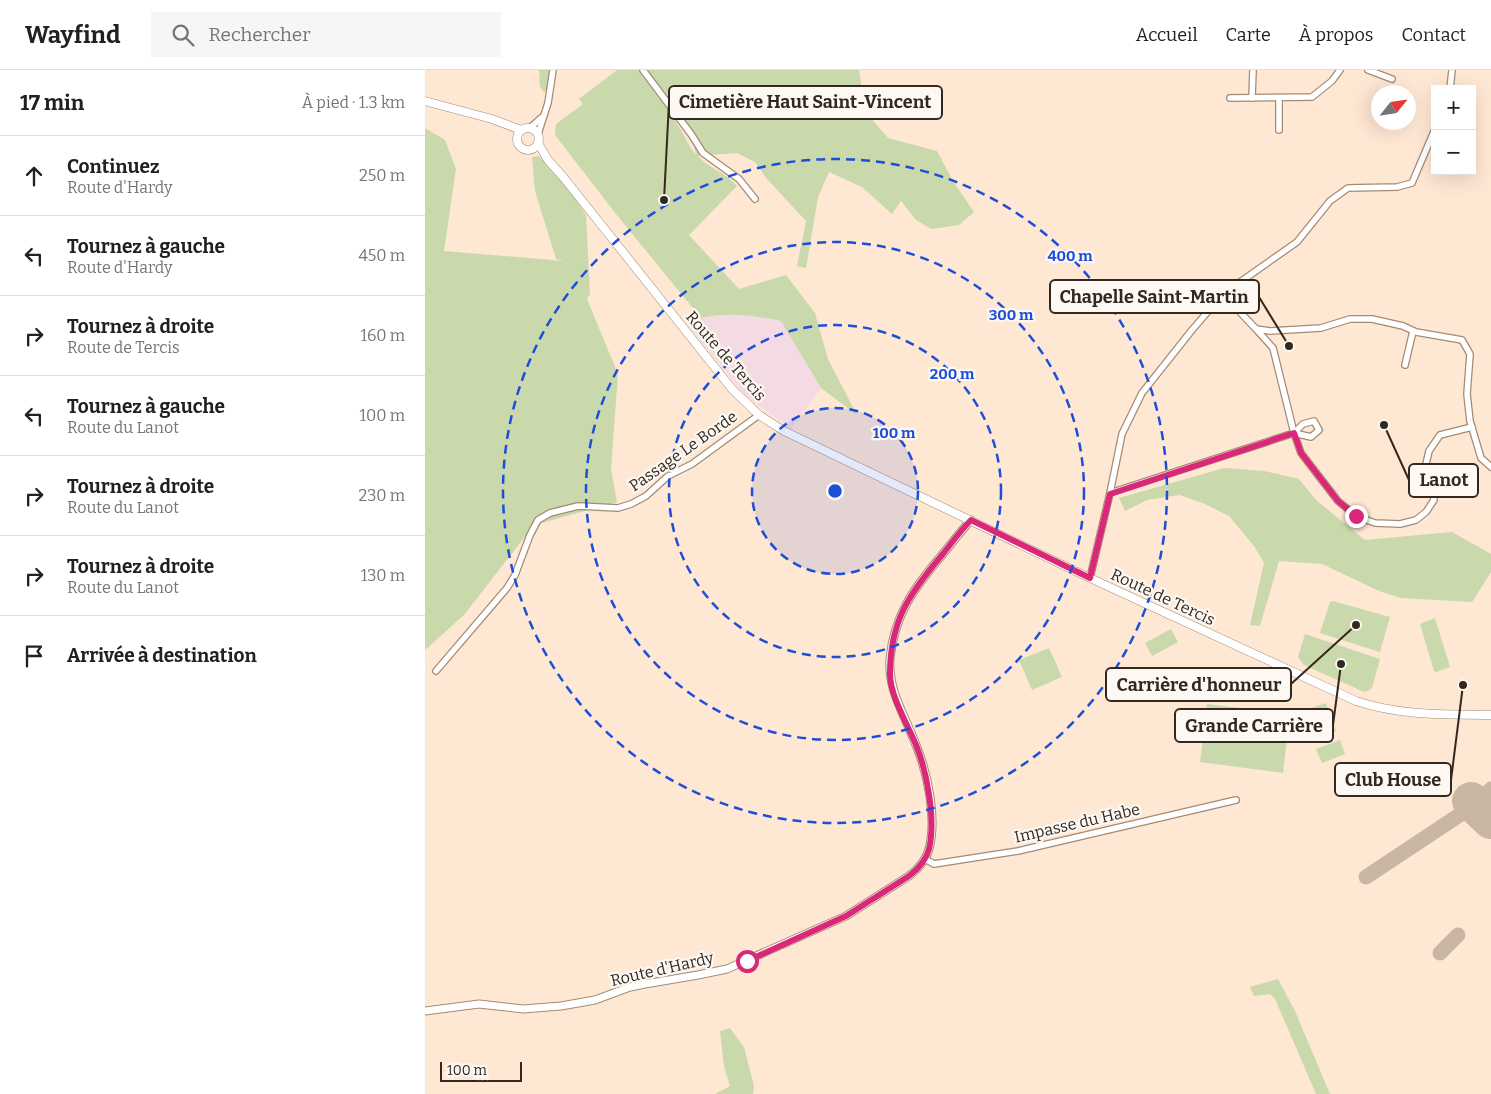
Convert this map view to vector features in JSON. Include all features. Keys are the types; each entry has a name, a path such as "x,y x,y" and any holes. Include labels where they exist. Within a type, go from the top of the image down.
{"main road":[{"path":"425,101 492,119 521,130 530,128 538,134 538,143 532,150 519,146 516,138 506,125"},
{"path":"516,138 521,130"},
{"name":"Route de Tercis","path":"538,143 548,160 732,390 759,415 797,438 1090,578 1356,701 1374,708 1401,713 1491,715"},
{"name":"Route de Tercis","path":"532,150 548,160"}],"street":[{"path":"538,134 541,118 548,103 553,70"},
{"path":"643,70 703,153 739,179 755,199"},
{"path":"1252,98 1253,70"},
{"path":"1230,98 1312,97 1332,81 1340,70"},
{"path":"1368,70 1392,80"},
{"path":"1450,85 1452,70"},
{"path":"1279,98 1279,130"},
{"path":"530,128 541,118"},
{"path":"1090,578 1122,434 1142,393 1223,294 1297,242 1330,201 1348,188 1397,187 1412,183 1435,130"},
{"path":"1223,294 1273,348 1294,433 1301,453 1338,501 1356,516 1375,523 1400,524 1416,520 1426,512 1434,500 1432,483 1426,464 1429,451 1441,435 1472,427"},
{"path":"1256,329 1269,331 1321,328 1350,318 1371,319 1462,340 1470,354 1467,394 1472,427 1481,458 1491,467"},
{"path":"1405,365 1413,330"},
{"name":"Passage Le Borde","path":"436,671 507,588 515,575 530,535 538,520 550,513 579,506 618,508 631,504 646,496 668,476 692,464 759,415"},
{"path":"1110,494 1294,433"},
{"path":"925,859 929,849 931,826 927,783 917,745 898,706 889,677 890,658 897,622 904,607 925,575 971,520"},
{"name":"Impasse du Habe","path":"925,859 934,864 1018,851 1236,800"},
{"name":"Route d'Hardy","path":"425,1011 479,1004 523,1009 561,1006 595,1000 629,987 727,969 846,916 909,876 918,869 925,859"}],"shaded area":[{"path":"735,314 781,321 821,388 791,429 746,396 689,326 701,318"}],"green space":[{"path":"539,70 551,70 548,89 544,92 540,87"},
{"path":"617,70 638,70 673,118 696,155 691,134 643,70 859,70 865,111 888,138 937,151 953,181 974,212 959,225 931,229 916,220 901,201 892,214 862,187 829,172 818,197 806,268 797,266 806,221 767,179 755,162 737,153 698,156 728,177 737,186 689,235 739,289 786,275 815,313 828,359 857,415 821,388 781,321 741,315 701,318 616,214 555,135 556,124 583,104 579,99"},
{"path":"425,128 445,140 456,169 444,251 564,261 556,259 535,191 532,157 539,156 567,185 586,215 590,294 587,299 618,374 611,469 617,502 534,525 464,615 425,650"},
{"path":"1224,468 1264,471 1299,479 1316,500 1365,540 1452,532 1491,554 1491,572 1472,602 1401,598 1379,591 1322,564 1279,561 1260,626 1250,625 1264,563 1254,546 1229,516 1205,504 1180,495 1147,500 1125,511 1119,498"},
{"path":"1333,601 1390,617 1380,652 1320,633 1330,602"},
{"path":"1435,618 1450,667 1436,672 1434,671 1420,624"},
{"path":"1171,629 1178,642 1152,656 1145,643"},
{"path":"1305,634 1380,659 1372,688 1364,692 1304,665 1298,657"},
{"path":"1049,648 1062,677 1032,690 1019,660"},
{"path":"1326,703 1329,713 1308,720 1305,710"},
{"path":"1207,704 1290,714 1283,773 1200,762"},
{"path":"1332,720 1336,731 1317,738 1313,727"},
{"path":"1340,740 1345,754 1322,763 1316,749"},
{"path":"1278,979 1295,1011 1330,1094 1316,1094 1275,999 1270,994 1254,996 1250,987"},
{"path":"730,1028 744,1047 754,1086 753,1094 715,1094 730,1086 724,1066 720,1031"}],"taxiway":[{"path":"1491,789 1483,797 1480,804 1483,811 1491,819"},
{"path":"1366,877 1461,814"},
{"path":"1440,953 1458,935"}],"runway":[{"path":"1471,801 1491,820"}],"place":[{"name":"Cimetière Haut Saint-Vincent","path":"664,200"},
{"name":"Chapelle Saint-Martin","path":"1289,346"},
{"name":"Lanot","path":"1384,425"},
{"name":"Carrière d'honneur","path":"1356,625"},
{"name":"Grande Carrière","path":"1341,664"},
{"name":"Club House","path":"1463,685"}],"route":[{"path":"747,961 846,916 909,876 918,869 925,859 929,849 931,826 927,783 917,745 898,706 889,677 890,658 897,622 904,607 931,568 971,520 1090,578 1110,494 1294,433 1301,453 1338,501 1356,516"}]}
